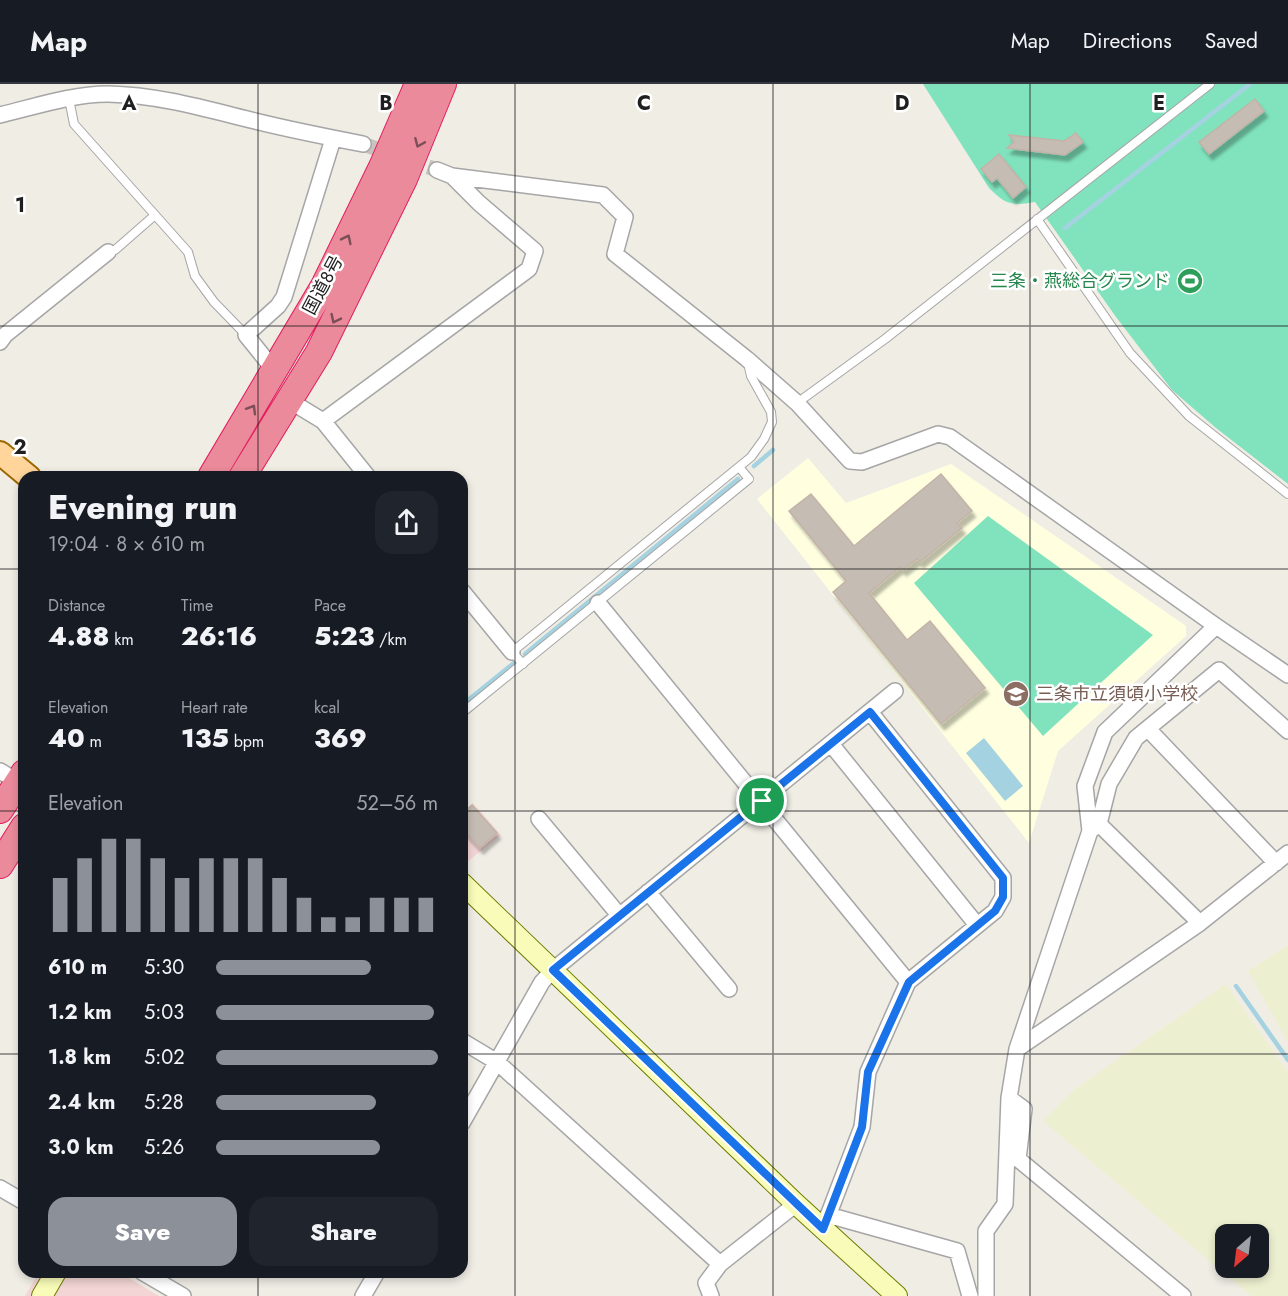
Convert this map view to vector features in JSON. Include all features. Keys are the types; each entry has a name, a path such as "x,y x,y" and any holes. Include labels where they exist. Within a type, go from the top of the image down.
{"highway":[{"name":"国道8号","path":"215,471 324,286 382,167 430,86"},
{"name":"国道8号","path":"246,471 319,352 399,188 430,86"},
{"path":"202,471 209,459 230,447"},
{"path":"0,810 14,775"},
{"path":"0,865 18,836"}],"main road":[{"path":"0,453 22,471"},
{"path":"468,889 795,1204 826,1222 897,1296"},
{"path":"42,1296 52,1278"}],"street":[{"path":"0,115 69,99 105,94 145,96 188,103 255,121 363,144"},
{"path":"275,371 246,335 278,306 284,297 333,139"},
{"path":"437,170 452,176 603,195 625,217 615,254 747,359 798,404 849,461 862,462 938,434 950,437 1288,675"},
{"path":"323,421 529,269 535,251 479,203 452,176"},
{"path":"0,342 108,252"},
{"path":"290,401 323,421 363,471"},
{"path":"468,598 512,652"},
{"path":"598,603 909,982"},
{"path":"1200,923 1095,827 1084,786 1105,732 1216,626"},
{"path":"986,1296 986,1231 1005,1204 1009,1098 1017,1048 1109,784 1136,738 1220,670 1288,731"},
{"path":"468,1113 542,982 553,970 895,691"},
{"path":"870,712 1003,878 1003,897 995,911 909,982 868,1072 862,1127 826,1222 957,1251 970,1296"},
{"path":"1148,729 1276,863"},
{"path":"831,744 977,925"},
{"path":"539,819 619,915"},
{"path":"1017,1048 1200,923 1288,853"},
{"path":"648,892 729,988"},
{"path":"468,1045 497,1062 720,1264"},
{"path":"1009,1098 1024,1109 1018,1159 1183,1296"},
{"path":"0,1188 18,1198"},
{"path":"711,1296 706,1283 720,1264 795,1204"},
{"path":"152,1278 183,1296"},
{"path":"363,1296 374,1278"}],"lane":[{"path":"798,404 885,339 1210,84"},
{"path":"69,99 74,124 188,252 195,276 214,302 246,335"},
{"path":"108,252 115,250 155,215"},
{"path":"1037,219 1130,353 1189,416 1288,494"},
{"path":"523,664 512,652 739,467 764,439 772,422 771,412 751,376 747,359"},
{"path":"468,708 749,479 739,467"}],"shaded area":[{"name":"三条市立須頃小学校","path":"808,458 846,503 951,464 1186,626 1186,636 1058,751 1029,843 757,499"},
{"path":"473,803 501,835 468,861 468,807"},
{"path":"1288,945 1288,1043 1248,971"},
{"path":"1226,984 1288,1072 1288,1296 1251,1296 1230,1278 1269,1278 1269,1224 1215,1224 1215,1266 1043,1121 1075,1089"},
{"path":"36,1278 129,1278 159,1296 25,1296"}],"green space":[{"name":"三条・燕総合グランド","path":"923,84 1288,84 1288,484 1216,428 1172,390 1116,317 1035,202 1010,203 989,188"},
{"path":"988,516 1153,635 1043,736 914,583"}],"water":[{"path":"984,738 1023,786 1005,801 966,753"}],"building":[{"path":"1255,99 1264,111 1209,154 1199,142"},
{"path":"1076,133 1083,142 1065,155 1007,148 1014,142 1009,135 1064,141"},
{"path":"999,154 1026,187 1013,198 997,178 992,182 981,169"},
{"path":"941,474 972,511 957,523 962,528 920,562 917,559 903,570 900,567 869,593 907,640 930,621 985,688 941,724 833,592 846,581 789,511 811,494 854,546"},
{"path":"472,805 497,833 480,848 468,835 468,809"}],"waterway":[{"path":"1065,228 1250,84"},
{"path":"754,466 773,450"},
{"path":"525,654 738,479"},
{"path":"468,700 514,663"},
{"path":"1236,986 1288,1060"}],"tunnel":[{"path":"363,144 437,170"}],"place":[{"name":"三条・燕総合グランド","path":"1190,281"},
{"name":"三条市立須頃小学校","path":"1016,694"}],"route":[{"path":"870,712 1003,878 1003,897 995,911 909,982 868,1072 862,1127 823,1229 553,970 762,801 870,712"}]}
